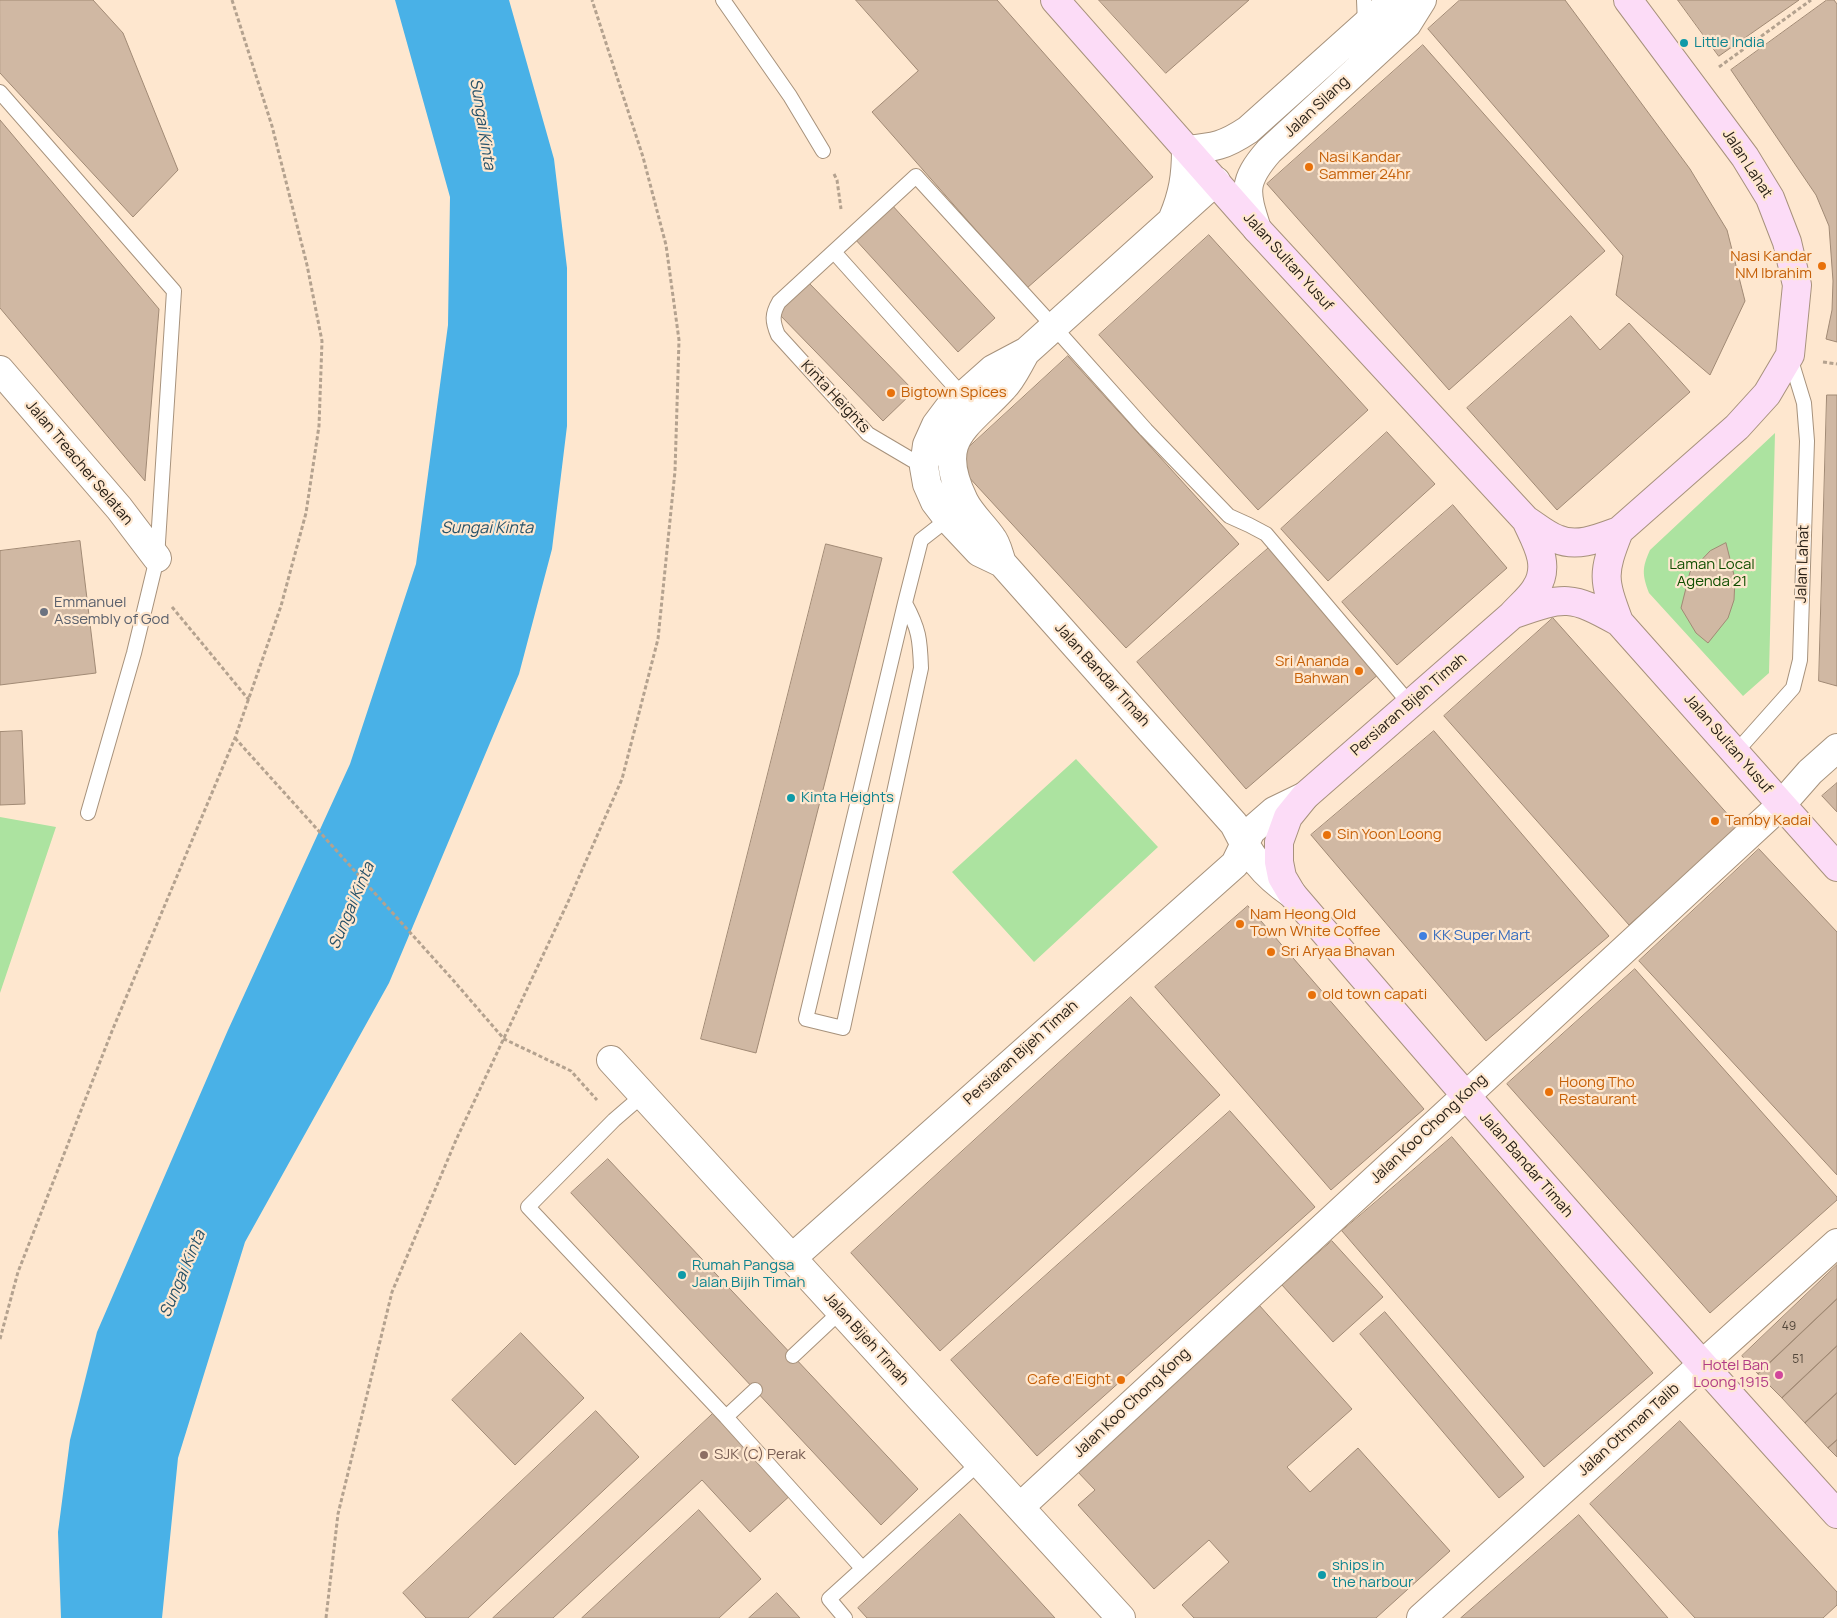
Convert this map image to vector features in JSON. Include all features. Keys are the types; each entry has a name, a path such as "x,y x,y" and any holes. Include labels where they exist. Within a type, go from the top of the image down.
{"main road":[{"name":"Jalan Sultan Yusuf","path":"1055,0 1257,229 1526,520 1558,540 1564,541 1595,540 1619,531"},
{"name":"Jalan Lahat","path":"1619,531 1738,427 1767,394 1790,355 1797,285 1787,242 1770,198 1745,157 1628,0"},
{"name":"Jalan Sultan Yusuf","path":"1512,615 1536,588 1543,572 1542,557 1526,520"},
{"name":"Jalan Sultan Yusuf","path":"1619,531 1610,554 1606,573 1607,590 1619,622"},
{"name":"Jalan Sultan Yusuf","path":"1512,615 1550,601 1573,600 1590,606 1619,622 1837,867"},
{"name":"Persiaran Bijeh Timah","path":"1305,796 1512,615"},
{"name":"Jalan Bandar Timah","path":"1305,796 1288,817 1279,842 1279,862 1282,878 1292,894 1465,1096 1701,1365 1837,1514"}],"street":[{"name":"Jalan Silang","path":"1186,150 1216,147 1233,140 1248,130 1364,12 1393,0"},
{"name":"Jalan Silang","path":"1257,229 1249,204 1248,184 1256,166 1269,151 1407,24 1422,0"},
{"path":"1172,220 1181,198 1186,174 1186,150"},
{"path":"1002,563 993,539 967,508 958,488 952,470 951,453 956,436 1005,386 1027,351 1216,181"},
{"path":"948,519 935,502 927,484 924,466 927,445 936,425 948,409 993,368 1027,351"},
{"name":"Jalan Treacher Selatan","path":"0,370 119,508 154,570"},
{"name":"Jalan Bandar Timah","path":"948,519 978,552 1002,563 1234,824 1250,855 1275,882 1292,894"},
{"name":"Jalan Koo Chong Kong","path":"1020,1507 1781,805 1810,772 1837,748"},
{"name":"Persiaran Bijeh Timah","path":"792,1258 1235,864 1251,831 1274,811 1305,796"},
{"name":"Jalan Bijeh Timah","path":"611,1060 1121,1618"},
{"name":"Jalan Othman Talib","path":"1421,1618 1837,1243"}],"lane":[{"path":"723,0 790,96 823,152"},
{"path":"0,92 174,291 154,570 134,652 88,813"},
{"path":"963,396 834,252 916,176 1054,326 1146,430 1229,516 1266,534 1410,704"},
{"name":"Kinta Heights","path":"834,252 779,302 774,311 772,321 778,335 868,434 924,466"},
{"name":"Jalan Lahat","path":"1736,752 1793,688 1800,660 1807,441 1804,403 1790,355"},
{"path":"905,603 920,637 921,668 843,1028 806,1019 905,603 920,540 948,519"},
{"path":"643,1095 614,1120 528,1208 726,1417 862,1568"},
{"path":"792,1356 841,1311"},
{"path":"726,1417 755,1390"},
{"path":"845,1618 829,1599 980,1463"}],"path":[{"path":"0,1339 18,1272 112,1031 236,738 281,606 306,514 319,426 322,341 307,265 272,126 232,0"},
{"path":"326,1618 338,1514 392,1292 456,1140 568,902 622,779 658,639 675,471 678,340 666,245 643,157 592,0"},
{"path":"1693,87 1810,0"},
{"path":"823,152 837,180 841,212 834,252"},
{"path":"154,570 249,700"},
{"path":"236,738 454,980 504,1039 571,1071 614,1120"}],"green space":[{"name":"Laman Local Agenda 21","path":"1775,433 1769,673 1743,696 1649,593 1644,576 1644,567 1650,550"},
{"path":"1076,759 1158,847 1034,962 952,872"},
{"path":"0,817 56,827 0,993"}],"water":[{"name":"Sungai Kinta","path":"395,0 509,0 554,159 567,268 567,426 552,549 519,674 389,983 245,1242 178,1458 162,1618 61,1618 58,1532 70,1440 97,1332 228,1030 350,764 416,564 448,325 450,197"}],"building":[{"path":"0,0 93,0 123,33 178,170 133,217 0,73"},
{"path":"856,0 997,0 1153,177 1027,288 872,112 918,71"},
{"path":"1099,0 1249,0 1166,73"},
{"path":"1460,0 1565,0 1690,169 1727,230 1745,301 1710,375 1616,295 1623,256 1428,29"},
{"path":"1678,0 1799,0 1719,56"},
{"path":"1827,0 1834,0 1837,4 1837,342 1826,339 1832,310 1833,281 1829,226 1816,195 1731,70"},
{"path":"1423,45 1605,251 1449,390 1267,184"},
{"path":"0,120 159,309 145,481 0,308"},
{"path":"891,204 995,318 958,352 854,238"},
{"path":"1209,235 1368,410 1258,510 1099,335"},
{"path":"809,283 914,391 883,421 778,313"},
{"path":"1571,316 1600,350 1629,323 1690,392 1557,510 1467,408"},
{"path":"1068,356 1239,544 1126,648 954,461"},
{"path":"1827,395 1837,395 1837,686 1819,681"},
{"path":"1387,432 1435,484 1328,581 1281,529"},
{"path":"1453,505 1507,568 1397,665 1342,602"},
{"name":"Emmanuel Assembly of God","path":"80,541 96,673 0,685 0,551"},
{"path":"1726,543 1735,579 1734,600 1728,618 1708,643 1696,633 1681,608 1690,572 1710,551"},
{"name":"Kinta Heights","path":"826,544 882,558 756,1053 701,1039"},
{"path":"1271,546 1380,673 1246,789 1137,662"},
{"path":"1553,618 1739,827 1629,925 1444,716"},
{"path":"22,731 25,804 0,805 0,732"},
{"path":"1434,731 1609,936 1486,1041 1311,835"},
{"path":"1837,783 1837,812 1822,796"},
{"path":"1759,849 1837,932 1837,1175 1639,961"},
{"path":"1248,906 1424,1109 1331,1190 1155,987"},
{"path":"1635,969 1837,1197 1837,1200 1710,1313 1507,1084"},
{"path":"1131,997 1220,1095 940,1351 851,1253"},
{"path":"1230,1111 1315,1207 1037,1456 951,1360"},
{"path":"1452,1137 1653,1373 1544,1467 1342,1231"},
{"name":"Rumah Pangsa Jalan Bijih Timah","path":"608,1159 918,1489 881,1525 571,1193"},
{"path":"1332,1241 1383,1297 1333,1342 1282,1285"},
{"path":"1837,1265 1837,1299 1758,1374 1742,1356"},
{"path":"1837,1299 1837,1346 1782,1398 1758,1374"},
{"path":"1259,1305 1352,1409 1287,1467 1310,1492 1358,1448 1450,1551 1376,1618 1194,1618 1182,1605 1229,1562 1209,1540 1154,1589 1078,1505 1095,1490 1076,1470"},
{"path":"1385,1312 1524,1477 1499,1498 1360,1334"},
{"path":"521,1333 584,1398 515,1465 452,1400"},
{"path":"1837,1346 1837,1393 1805,1423 1782,1398"},
{"path":"1837,1393 1837,1440 1828,1448 1805,1423"},
{"path":"717,1410 793,1493 750,1532 702,1480 553,1618 493,1618"},
{"path":"596,1411 639,1457 468,1618 426,1618 403,1593"},
{"path":"1680,1421 1837,1592 1837,1605 1823,1618 1695,1618 1590,1504"},
{"path":"1837,1440 1837,1457 1828,1448"},
{"path":"699,1510 761,1579 719,1618 582,1618"},
{"path":"960,1514 1055,1618 867,1618 858,1608"},
{"path":"1579,1515 1668,1618 1461,1618"},
{"path":"777,1593 800,1618 749,1618"}],"place":[{"name":"Little India","path":"1684,43"},
{"name":"Nasi Kandar Sammer 24hr","path":"1309,167"},
{"name":"Nasi Kandar NM Ibrahim","path":"1822,266"},
{"name":"Bigtown Spices","path":"891,393"},
{"name":"Emmanuel Assembly of God","path":"44,612"},
{"name":"Sri Ananda Bahwan","path":"1359,671"},
{"name":"Kinta Heights","path":"791,798"},
{"name":"Tamby Kadai","path":"1715,821"},
{"name":"Sin Yoon Loong","path":"1327,835"},
{"name":"Nam Heong Old Town White Coffee","path":"1240,924"},
{"name":"KK Super Mart","path":"1423,936"},
{"name":"Sri Aryaa Bhavan","path":"1271,952"},
{"name":"old town capati","path":"1312,995"},
{"name":"Hoong Tho Restaurant","path":"1549,1092"},
{"name":"Rumah Pangsa Jalan Bijih Timah","path":"682,1275"},
{"name":"Hotel Ban Loong 1915","path":"1779,1375"},
{"name":"Cafe d'Eight","path":"1121,1380"},
{"name":"SJK (C) Perak","path":"704,1455"},
{"name":"ships in the harbour","path":"1322,1575"}]}
